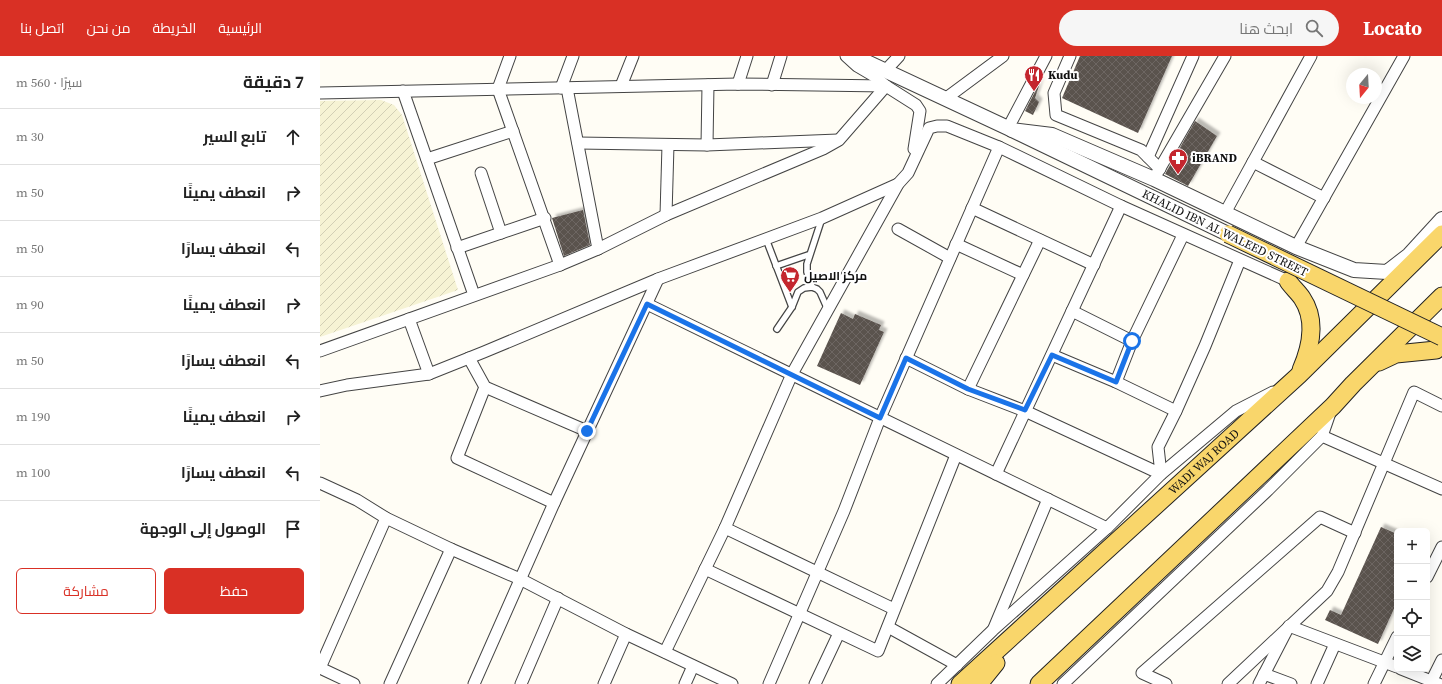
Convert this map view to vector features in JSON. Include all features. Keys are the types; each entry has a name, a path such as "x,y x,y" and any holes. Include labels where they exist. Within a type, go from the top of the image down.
{"main road":[{"name":"KHALID IBN AL WALEED STREET","path":"1228,234 1440,347"},
{"name":"WADI WAJ ROAD","path":"960,684 1294,379 1442,234"},
{"path":"1288,281 1302,298 1310,312 1312,326 1307,357 1294,379"},
{"path":"1038,684 1333,406 1353,384 1442,296"},
{"path":"1353,384 1371,367 1386,358 1408,352 1440,347"},
{"path":"979,684 1027,624"},
{"path":"1026,684 1063,661"}],"street":[{"path":"510,56 498,89 545,218 560,265"},
{"path":"573,56 564,88 578,143 598,249"},
{"path":"621,86 633,56"},
{"path":"738,84 748,56"},
{"path":"772,85 781,56"},
{"path":"846,56 857,66 916,105 920,111 916,143 908,173"},
{"name":"KHALID IBN AL WALEED STREET","path":"854,56 1228,234"},
{"path":"886,70 899,56"},
{"path":"945,99 1003,56"},
{"path":"1046,56 1010,129 1052,135 1157,174 1225,213 1296,247 1354,270 1387,272 1409,255 1442,219"},
{"path":"1070,56 1054,93 1056,115 1141,150 1148,157 1157,174"},
{"path":"1148,157 1193,56"},
{"path":"1157,174 1225,56"},
{"path":"1225,213 1311,56"},
{"path":"1296,247 1404,56"},
{"path":"320,93 738,84 886,86"},
{"path":"708,85 708,145"},
{"path":"320,351 560,265 598,249 666,215 824,149 839,140 886,86"},
{"path":"403,91 474,295"},
{"path":"665,652 725,528 792,374 898,184 908,173 929,128 947,126 999,147 1183,235 1288,281"},
{"path":"427,159 513,131"},
{"path":"578,143 708,145 839,140"},
{"path":"666,215 668,145"},
{"path":"769,684 844,511 880,418 999,147"},
{"path":"1253,162 1324,198"},
{"path":"481,173 501,233"},
{"path":"320,391 347,385 429,374 658,279 822,218 898,184"},
{"path":"996,474 1121,206"},
{"path":"972,208 1094,265"},
{"path":"457,248 545,218"},
{"path":"898,229 950,258"},
{"path":"1116,382 1132,341 1183,235"},
{"path":"968,389 1040,240"},
{"path":"956,244 1023,275"},
{"path":"1161,474 1158,447 1205,346 1240,260"},
{"path":"474,684 554,503 658,279"},
{"path":"647,304 1107,528"},
{"path":"1072,311 1132,341"},
{"path":"408,319 429,374"},
{"path":"1440,347 1436,341 1438,333 1442,330"},
{"path":"1052,355 1116,382 1176,411"},
{"path":"469,358 485,387 587,431"},
{"path":"906,358 968,389 1025,410 1161,474"},
{"path":"937,684 992,630 1107,528 1161,474 1236,411 1294,379"},
{"path":"485,387 457,458 554,503"},
{"path":"1228,684 1327,590 1338,572 1414,392 1442,406"},
{"path":"1063,684 1268,490 1322,436 1333,406"},
{"path":"1322,436 1442,489"},
{"path":"705,569 878,651 956,455"},
{"path":"321,488 357,500 386,518 451,549 520,579 626,634 732,684"},
{"path":"992,630 1048,500"},
{"path":"1166,684 1142,673 1320,517 1355,533"},
{"path":"354,684 320,668 386,518"},
{"path":"725,528 894,609"},
{"path":"1430,571 1442,547"},
{"path":"390,684 451,549"},
{"path":"521,684 558,598"},
{"path":"1289,626 1394,666"},
{"path":"1289,626 1262,679 1291,684"},
{"path":"888,627 957,665"},
{"path":"815,684 839,633"},
{"path":"604,684 626,634"},
{"path":"1374,684 1394,643"},
{"path":"1316,684 1336,644"},
{"path":"1408,672 1433,683 1442,660"},
{"path":"685,684 693,666"}],"lane":[{"path":"812,287 806,264 822,218"},
{"path":"766,239 792,306"},
{"path":"776,266 808,255"},
{"path":"777,329 792,306 798,292 804,288 812,287 817,289 820,292 828,310"}],"shaded area":[{"path":"381,100 394,105 402,115 458,290 320,337 320,101"}],"building":[{"path":"1080,56 1172,56 1138,133 1062,98"},
{"path":"1041,80 1035,98 1039,102 1033,115 1025,111"},
{"path":"1195,121 1217,136 1188,186 1165,174"},
{"path":"583,210 590,245 564,256 552,218"},
{"path":"841,313 853,319 855,314 881,325 879,330 884,332 860,385 817,366"},
{"path":"1381,527 1394,533 1394,609 1378,644 1325,620 1330,610 1341,615"}],"place":[{"name":"Kudu","path":"1034,92"},
{"name":"iBRAND","path":"1178,175"},
{"name":"مركز الاصيل","path":"790,293"}],"route":[{"path":"587,431 647,304 880,418 906,358 968,389 1025,410 1052,355 1116,382 1132,341"}]}
